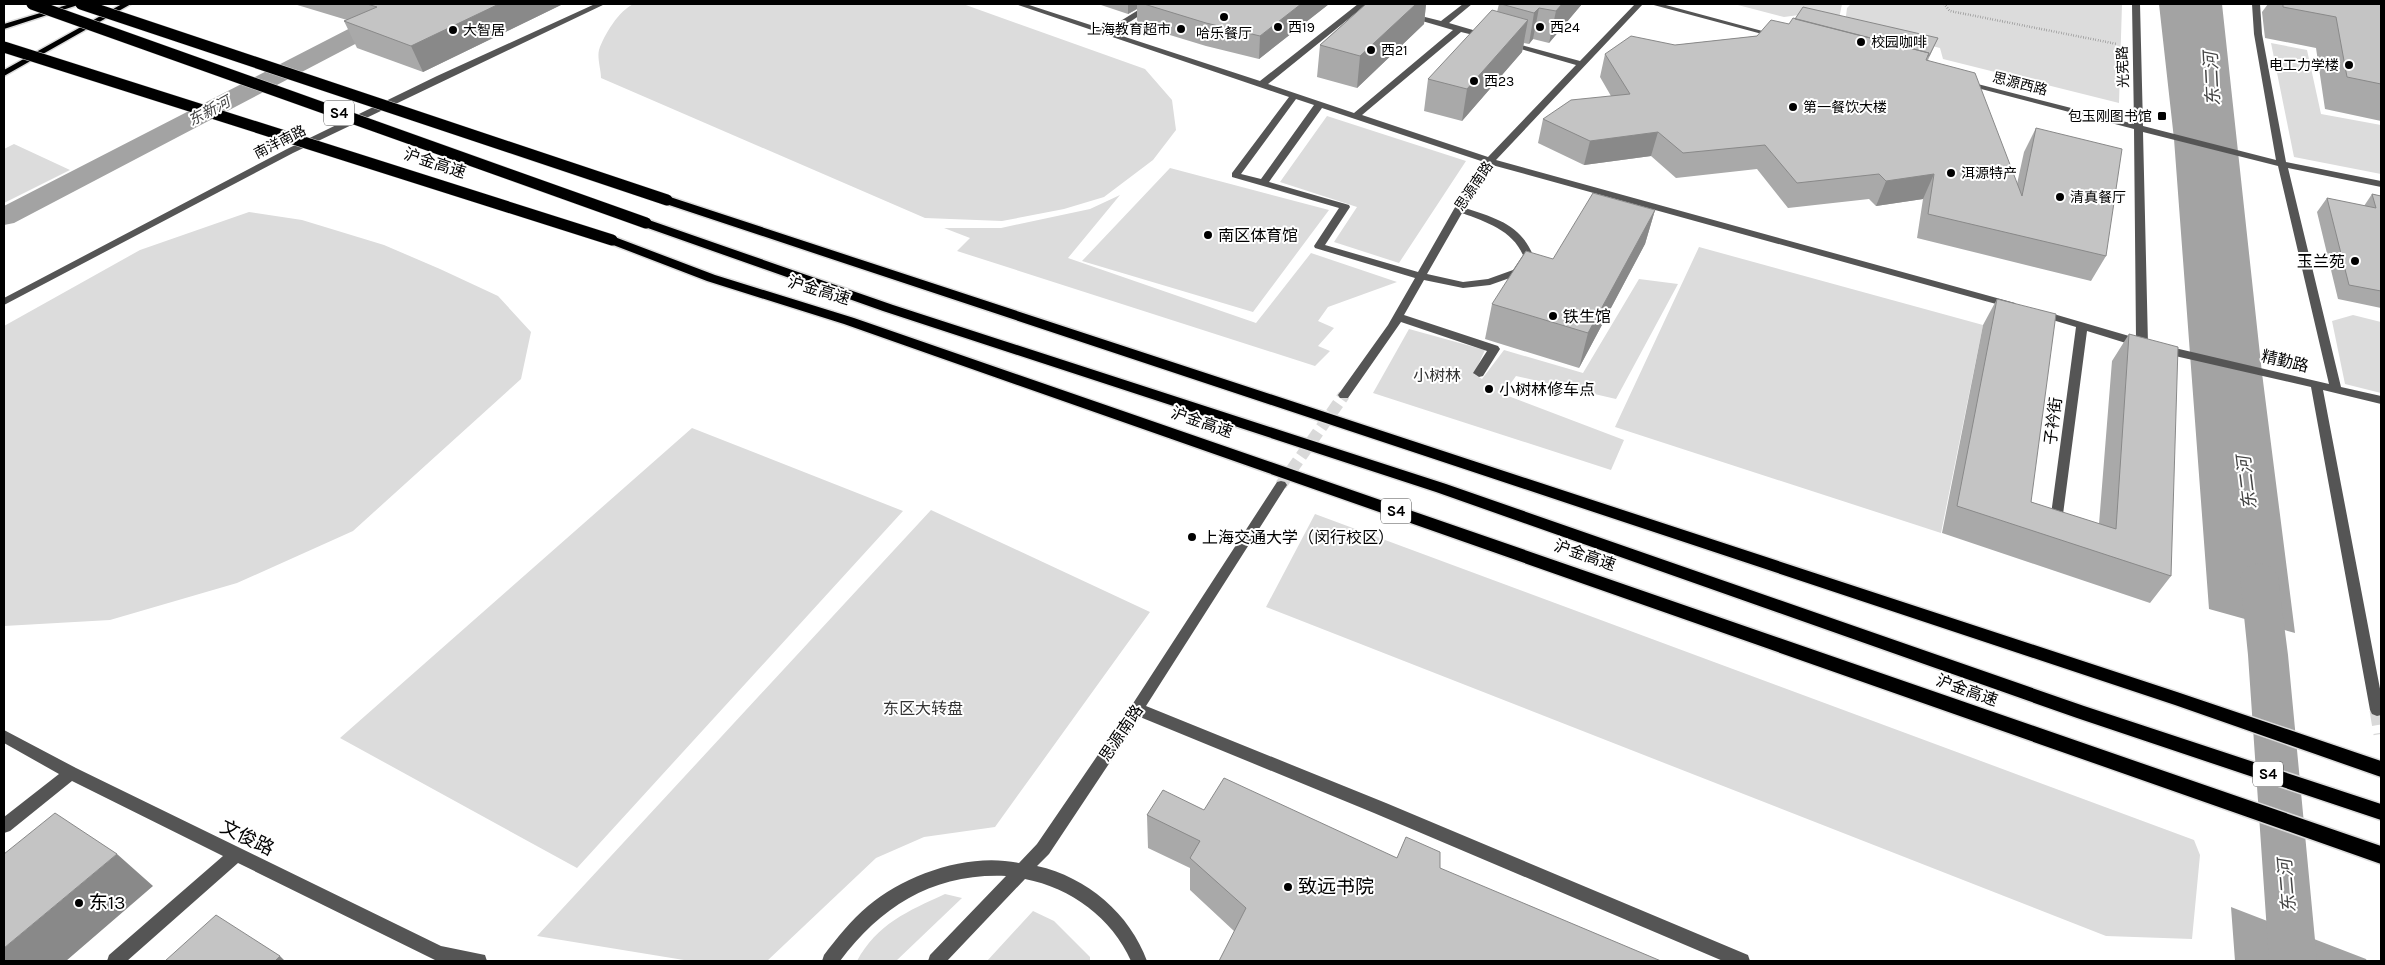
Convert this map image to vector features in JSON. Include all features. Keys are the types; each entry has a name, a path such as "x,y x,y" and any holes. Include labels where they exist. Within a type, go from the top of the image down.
{"highway":[{"name":"沪金高速","path":"32,4 888,308 1441,488 2083,713 2376,810"},
{"name":"S4","path":"81,4 667,200 2177,699 2381,769"},
{"name":"沪金高速","path":"4,47 612,240 711,278 849,321 2381,855"}],"main road":[{"path":"4,27 77,4"},
{"path":"4,73 127,4"}],"street":[{"name":"南洋南路","path":"4,302 298,147 601,4"},
{"name":"精勤路","path":"1024,4 1490,161 2029,310 2142,344 2381,400"},
{"path":"1107,33 1153,4"},
{"path":"1261,85 1364,4"},
{"path":"1443,24 1468,4"},
{"name":"思源南路","path":"1344,395 1398,317 1459,209 1490,161 1639,4"},
{"path":"1654,4 1789,39"},
{"name":"光宪路","path":"2136,4 2136,47 2139,81 2137,128 2142,344"},
{"path":"2256,4 2258,34 2282,164 2336,389"},
{"path":"1400,12 1581,64"},
{"path":"1356,116 1459,29"},
{"name":"思源西路","path":"1954,81 2282,164 2381,184"},
{"path":"1294,96 1235,175 1345,207 1319,246 1421,276 1463,286 1490,282 1517,272 1528,256 1522,241 1498,223 1459,209"},
{"path":"1264,184 1320,104"},
{"path":"1398,317 1494,349 1479,373"},
{"name":"子衿街","path":"2056,522 2082,325"},
{"path":"2316,385 2376,710"},
{"name":"思源南路","path":"936,961 1043,849 1137,709 1281,485"},
{"path":"1137,709 1389,812 1742,961"},
{"name":"文俊路","path":"4,736 71,773 439,954 478,961"},
{"path":"4,826 71,773"},
{"path":"116,961 235,855"},
{"path":"830,961 852,932 890,899 933,878 979,868 1024,869 1068,883 1104,908 1133,944 1139,961"}],"path":[{"path":"1944,4 1950,11 2136,47"}],"green space":[{"path":"634,4 963,4 1145,69 1172,100 1176,130 1153,160 1104,197 1064,209 1002,221 925,218 601,78 598,57 601,44 608,30 618,17"},
{"path":"1734,4 1842,4 1838,24 1799,15 1784,17"},
{"path":"1851,4 2122,4 2119,103 1943,59 1940,48 1845,24 1847,8"},
{"path":"2271,43 2307,50 2321,114 2381,125 2381,174 2294,157"},
{"path":"1327,116 1466,161 1399,263 1334,242 1357,207 1280,182"},
{"path":"14,144 70,170 4,203 4,149"},
{"name":"南区体育馆","path":"1170,168 1329,210 1253,312 1082,261"},
{"path":"1120,195 1068,258 1256,323 1311,253 1397,282 1328,307 1318,321 1334,328 1318,346 1330,351 1315,366 957,251 970,238 944,228 1001,228 1090,209"},
{"path":"249,212 302,220 384,245 498,296 531,332 521,379 353,531 237,583 110,620 4,626 4,326 140,250"},
{"path":"1699,247 1983,325 1941,533 1615,427"},
{"name":"小树林","path":"1639,279 1678,284 1616,399 1516,376 1503,394 1624,440 1611,470 1373,393 1409,329 1485,350 1474,374 1482,379 1504,350 1583,373"},
{"path":"2353,315 2381,322 2381,393 2345,384 2332,321"},
{"path":"692,428 903,511 577,868 340,738"},
{"name":"东区大转盘","path":"931,510 1150,612 995,827 924,837 876,858 767,961 690,961 537,936"},
{"path":"1315,514 2194,840 2200,855 2192,939 2106,936 1266,607"},
{"path":"945,894 962,898 896,961 857,961 874,937 884,928 918,906"},
{"path":"1033,911 1054,921 1090,957 1090,961 987,961"}],"water":[{"path":"2159,4 2222,4 2262,373 2295,633 2209,609 2174,139"},
{"path":"2231,907 2366,959 2367,961 2235,961"}],"building":[{"path":"367,4 499,4 411,46 344,21 377,7"},
{"path":"1144,4 1301,4 1260,36 1206,23"},
{"path":"1366,4 1416,4 1360,56 1320,45"},
{"path":"1501,4 1562,4 1556,11 1539,8 1534,13"},
{"path":"2283,4 2381,4 2381,84 2347,77 2336,17 2283,7"},
{"path":"1803,7 1938,38 1928,56 1929,53 1795,19"},
{"path":"1492,10 1528,20 1467,89 1428,79"},
{"path":"1793,18 1929,53 1926,60 1975,73 2022,196 2036,128 2122,149 2106,256 1928,214 1934,174 1886,181 1879,174 1797,183 1765,145 1683,153 1658,132 1590,141 1543,119 1571,100 1630,94 1605,54 1631,36 1675,45 1757,36 1771,20 1789,24"},
{"path":"1593,193 1655,210 1588,333 1492,304 1526,251 1553,259"},
{"name":"玉兰苑","path":"2372,194 2381,196 2381,291 2349,285 2327,198 2376,208"},
{"path":"1997,299 2056,314 2031,502 2116,529 2129,334 2178,347 2171,576 1957,506"},
{"name":"致远书院","path":"1224,778 1397,858 1406,837 1440,852 1440,868 1661,961 1219,961 1246,908 1190,858 1200,841 1147,815 1163,790 1204,810"},
{"path":"55,813 117,854 4,948 4,854"},
{"path":"216,915 280,956 275,961 165,961"}],"waterway":[{"name":"东新河","path":"4,217 414,4"},
{"name":"东二河","path":"2259,577 2268,655 2293,961"}],"tunnel":[{"path":"1281,485 1344,395"},
{"path":"2377,710 2381,734"}],"place":[{"name":"哈乐餐厅","path":"1224,17"},
{"name":"西19","path":"1278,27"},
{"name":"西24","path":"1540,27"},
{"name":"上海教育超市","path":"1181,29"},
{"name":"大智居","path":"453,30"},
{"name":"校园咖啡","path":"1861,42"},
{"name":"西21","path":"1371,50"},
{"name":"电工力学楼","path":"2349,65"},
{"name":"西23","path":"1474,81"},
{"name":"第一餐饮大楼","path":"1793,107"},
{"name":"包玉刚图书馆","path":"2162,116"},
{"name":"洱源特产","path":"1951,173"},
{"name":"清真餐厅","path":"2060,197"},
{"name":"南区体育馆","path":"1208,235"},
{"name":"玉兰苑","path":"2355,261"},
{"name":"铁生馆","path":"1553,316"},
{"name":"小树林修车点","path":"1489,389"},
{"name":"上海交通大学（闵行校区）","path":"1192,537"},
{"name":"致远书院","path":"1288,887"},
{"name":"东13","path":"79,903"}]}
